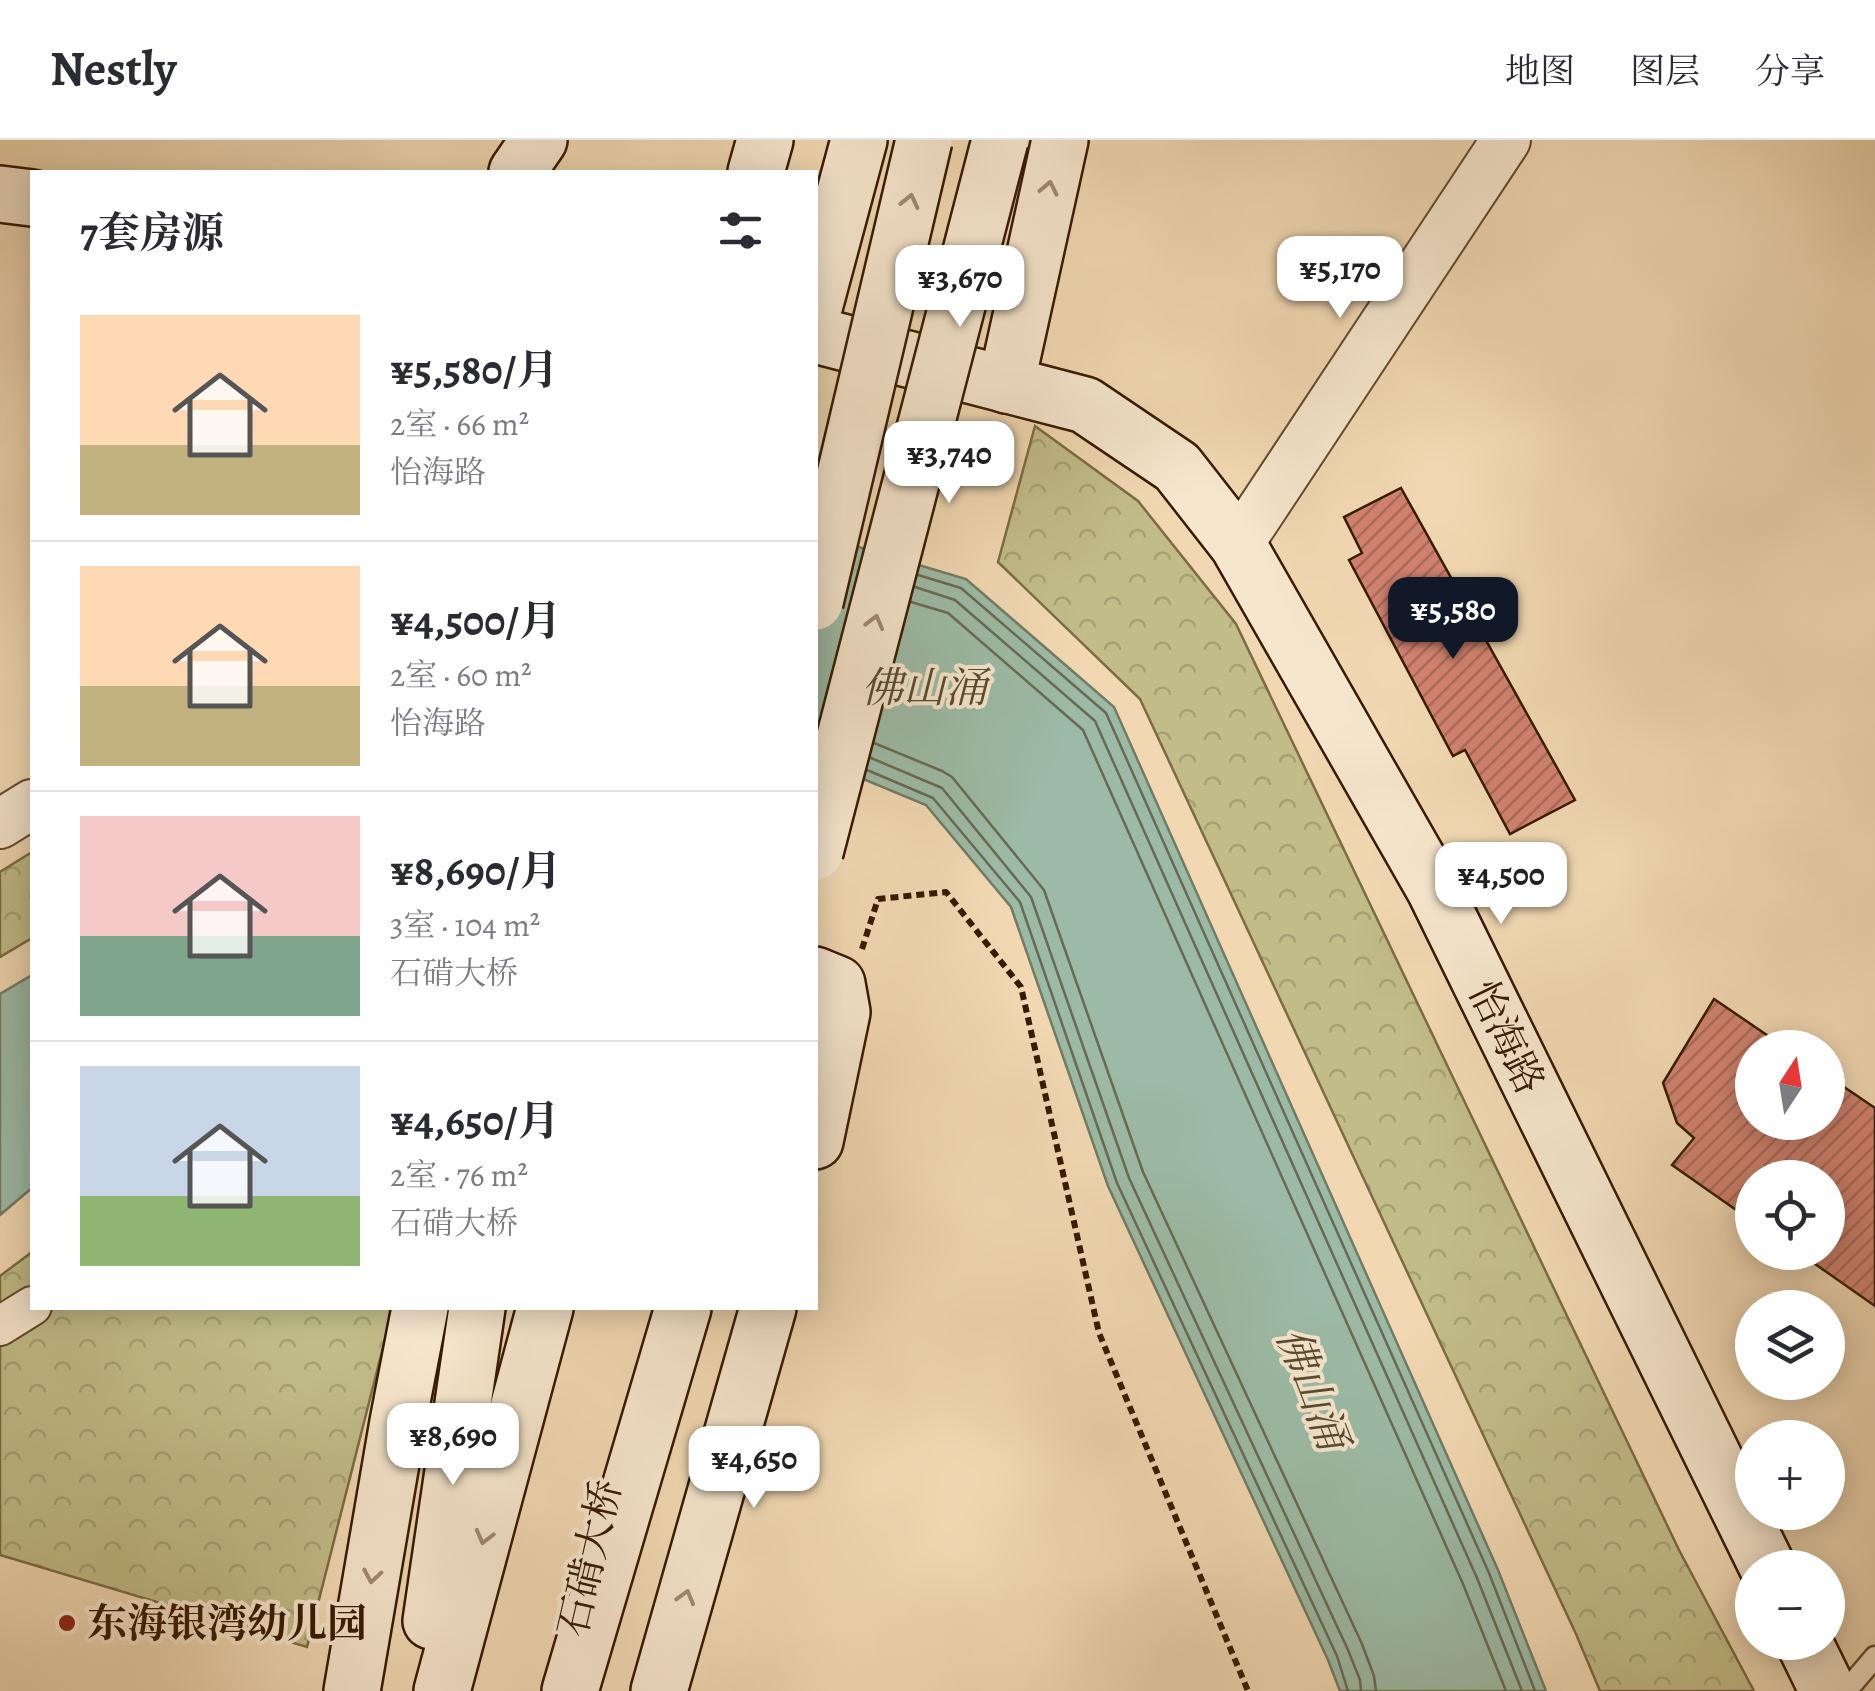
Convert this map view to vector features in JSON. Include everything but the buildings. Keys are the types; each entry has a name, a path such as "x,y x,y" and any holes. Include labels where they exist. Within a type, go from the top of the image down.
{"main road":[{"path":"518,170 539,140"},
{"path":"757,170 765,140"},
{"path":"818,293 859,140"},
{"path":"818,589 924,140"},
{"path":"818,840 1000,140"},
{"path":"1006,385 1060,140"},
{"path":"0,194 30,198"},
{"name":"怡海路","path":"818,337 1085,405 1177,467 1238,545 1434,888 1759,1550"},
{"path":"818,1109 829,994"},
{"path":"352,1691 420,1310"},
{"path":"420,1691 477,1310"},
{"path":"442,1691 545,1310"},
{"name":"石𬒔大桥","path":"558,1691 648,1310"},
{"path":"570,1691 682,1310"},
{"path":"659,1691 767,1310"},
{"path":"1813,1660 1828,1691"}],"street":[{"path":"1238,545 1506,140"},
{"path":"0,824 30,805"},
{"path":"0,1326 30,1307"}],"lane":[{"path":"1846,1691 1875,1657"}],"path":[{"path":"829,994 878,899 946,892 1020,988 1099,1333 1248,1691"}],"green space":[{"path":"1035,426 1138,501 1236,624 1679,1550 1754,1691 1600,1691 1140,699 998,562"},
{"path":"30,853 30,939 0,957 0,872"},
{"path":"30,1254 30,1310 392,1310 307,1647 0,1555 0,1276"}],"water":[{"name":"佛山涌","path":"818,535 966,579 1114,707 1498,1570 1546,1691 1340,1691 1108,1186 1011,907 926,805 818,760"},
{"path":"30,976 30,1190 0,1215 0,994"}],"place":[{"name":"东海银湾幼儿园","path":"67,1623"}]}
